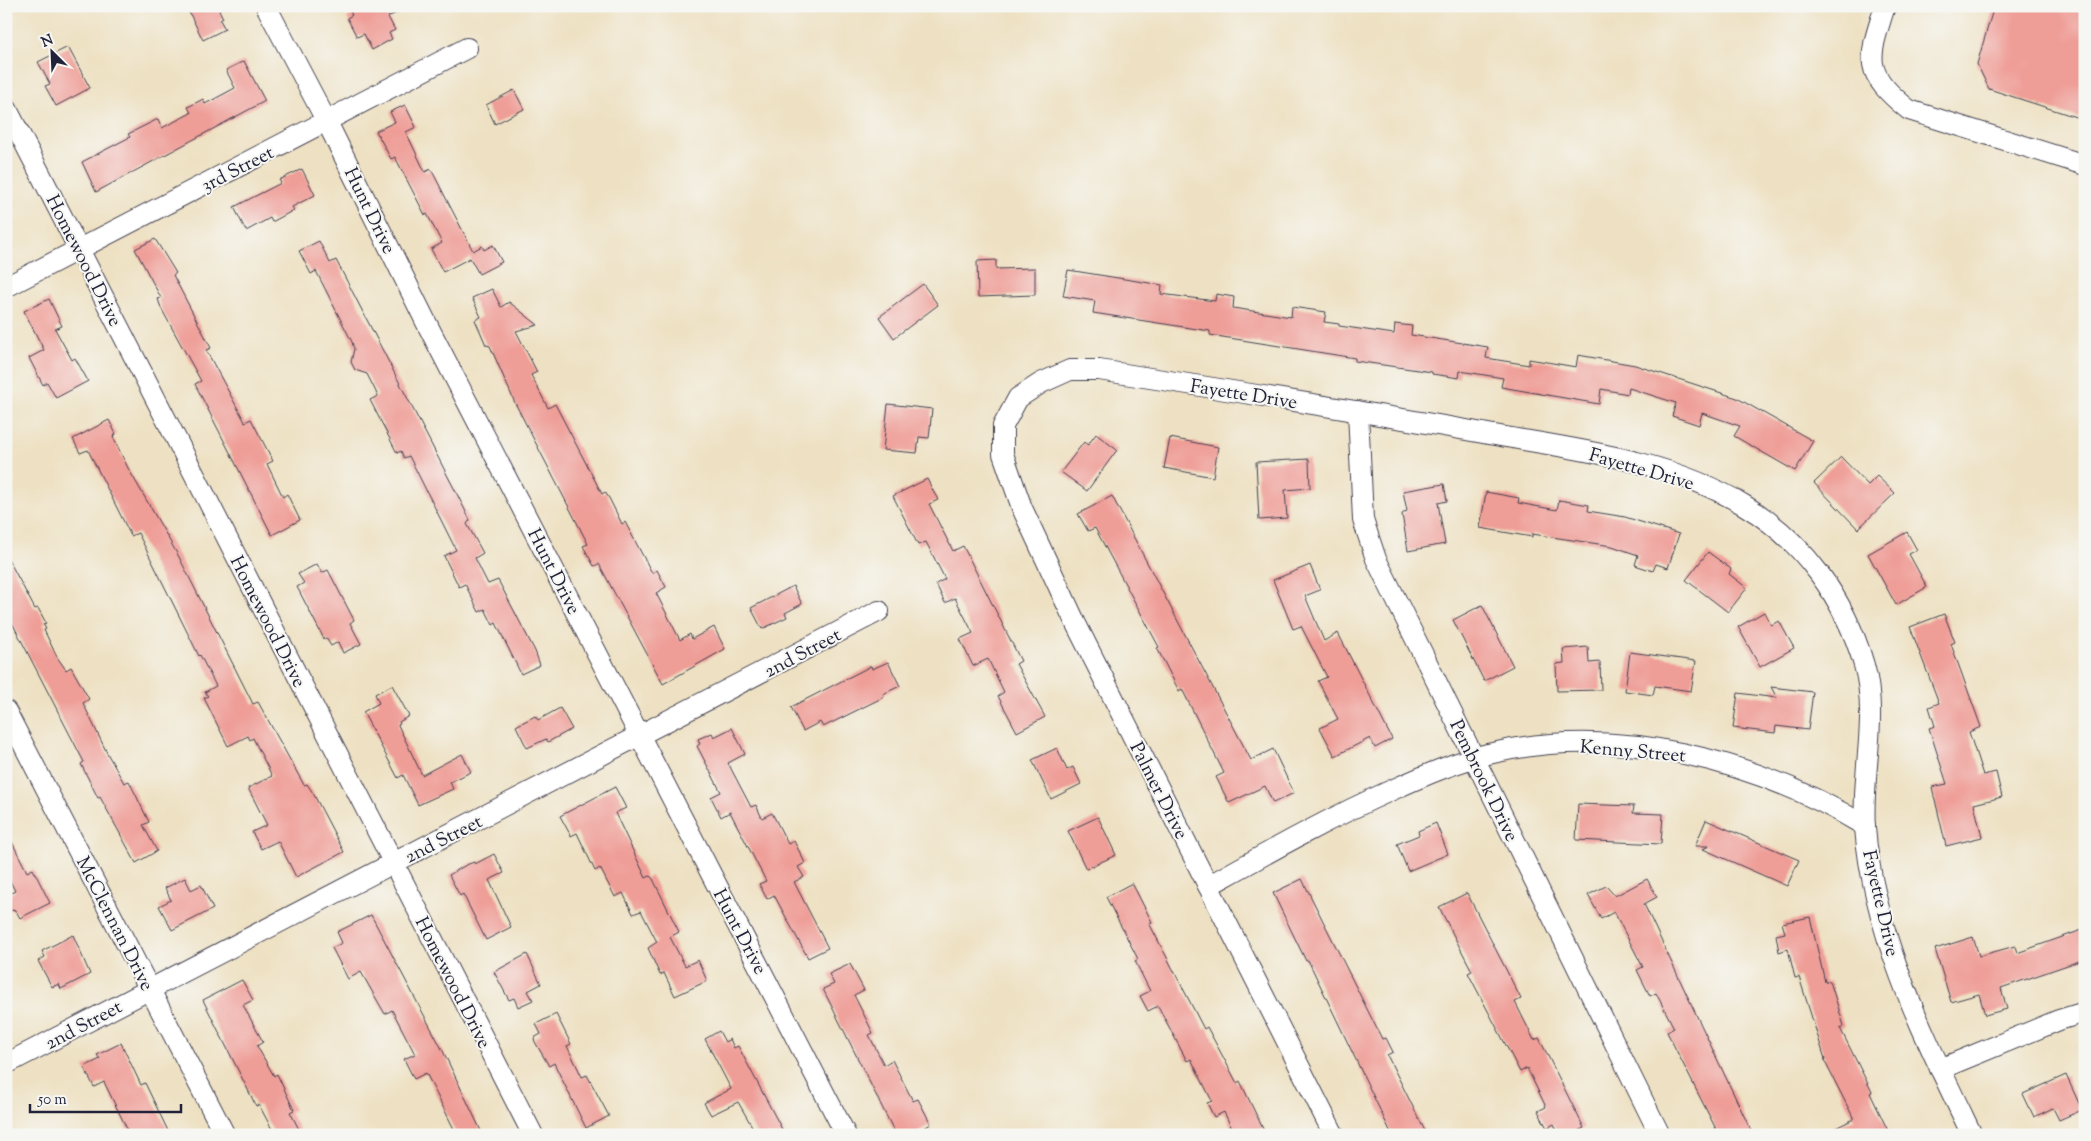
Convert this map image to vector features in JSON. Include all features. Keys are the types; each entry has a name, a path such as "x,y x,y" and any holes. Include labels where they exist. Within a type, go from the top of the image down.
{"street":[{"name":"Hunt Drive","path":"266,6 327,122 429,328 846,1135"},
{"path":"1885,6 1872,47 1873,72 1888,94 1909,110 2085,165"},
{"name":"3rd Street","path":"6,287 467,48"},
{"name":"Homewood Drive","path":"6,107 532,1135"},
{"name":"Fayette Drive","path":"1002,438 1003,426 1018,398 1041,382 1070,370 1100,370 1358,411 1622,459 1689,478 1744,505 1778,530 1821,574 1832,590 1864,664 1868,687 1869,717 1865,826 1875,894 1904,991 1972,1135"},
{"name":"Pembrook Drive","path":"1358,411 1364,520 1376,559 1660,1135"},
{"name":"Palmer Drive","path":"1002,438 1003,454 1022,508 1076,624 1334,1135"},
{"name":"2nd Street","path":"6,1064 640,737 879,611"},
{"name":"McClennan Drive","path":"6,711 225,1135"},
{"name":"Kenny Street","path":"1208,886 1350,808 1433,772 1474,758 1542,746 1602,743 1701,756 1767,777 1825,802 1865,826"},
{"path":"1940,1069 2059,1020 2085,1012"}],"building":[{"path":"186,6 217,6 223,18 220,20 225,29 203,40"},
{"path":"347,6 410,6 388,17 395,30 389,33 392,39 372,50 364,34 357,37 347,18 352,15"},
{"path":"1994,6 2085,6 2085,120 1989,89 1977,64"},
{"path":"68,47 90,88 56,106 45,86 50,84 38,62"},
{"path":"244,61 265,101 96,192 82,162 130,137 128,134 158,119 162,128 191,113 188,107 203,99 205,104 235,88 226,70"},
{"path":"514,90 524,109 495,124 486,105"},
{"path":"405,105 416,127 406,132 425,172 431,169 473,251 482,246 484,250 493,245 502,262 479,274 470,258 443,272 431,249 442,243 395,157 391,159 376,131 395,122 390,112"},
{"path":"302,169 315,195 292,207 294,210 272,222 270,218 246,231 234,207 281,183 279,180"},
{"path":"155,239 176,273 173,275 211,348 206,350 245,422 251,419 273,461 267,464 283,497 287,494 300,520 272,535 195,384 201,381 161,308 158,299 161,298 135,249"},
{"path":"319,241 330,263 336,260 470,520 467,524 483,553 475,558 488,584 498,580 535,651 540,665 521,674 496,623 493,625 485,609 479,612 465,584 459,587 444,556 456,550 409,456 404,458 401,451 397,453 370,400 378,396 367,374 355,370 351,362 354,349 352,342 316,271 311,274 299,251"},
{"path":"996,260 996,269 1035,268 1035,295 978,297 977,261"},
{"path":"1068,270 1162,285 1161,294 1215,301 1216,294 1234,297 1233,308 1291,317 1292,307 1326,312 1324,322 1339,324 1339,326 1394,334 1395,324 1412,326 1411,335 1488,347 1486,358 1529,365 1529,359 1576,367 1578,355 1635,365 1737,398 1813,441 1795,471 1734,436 1740,426 1702,413 1699,425 1672,416 1676,403 1629,388 1628,394 1601,389 1599,404 1501,387 1503,378 1460,371 1459,378 1432,374 1432,372 1355,361 1355,358 1210,335 1210,331 1093,313 1095,301 1063,296"},
{"path":"923,284 938,305 894,338 879,317"},
{"path":"492,289 501,307 509,302 538,325 516,331 537,372 531,375 548,408 555,404 602,494 605,492 609,498 622,524 625,522 652,573 657,570 666,587 656,593 680,640 690,634 692,639 714,627 725,649 663,684 599,564 594,566 583,546 588,544 515,403 490,346 486,345 475,320 481,317 472,298"},
{"path":"49,299 62,326 55,329 72,360 75,358 88,381 56,398 47,382 43,385 29,358 44,350 24,311"},
{"path":"888,404 932,409 929,438 919,437 917,453 883,450"},
{"path":"109,420 116,434 113,437 128,468 179,557 253,704 258,702 304,785 307,784 313,793 344,852 296,877 278,841 261,849 252,832 267,825 248,788 272,776 253,738 250,740 248,736 228,746 204,698 208,696 205,692 216,686 199,656 138,533 131,536 88,450 80,453 73,439"},
{"path":"1096,434 1117,450 1087,491 1061,472 1084,442 1088,445"},
{"path":"1170,438 1218,447 1213,477 1164,468"},
{"path":"1841,457 1868,485 1877,476 1895,493 1858,529 1814,483"},
{"path":"1309,459 1310,488 1285,490 1287,518 1259,520 1256,462"},
{"path":"927,479 938,500 929,504 953,551 963,546 1021,661 1016,664 1045,717 1017,732 998,696 1004,692 988,659 973,666 960,639 973,633 955,598 945,603 936,584 945,579 926,542 918,545 893,496"},
{"path":"1444,484 1447,501 1438,503 1445,544 1408,551 1402,514 1407,511 1403,491"},
{"path":"1486,492 1519,498 1518,503 1557,510 1559,500 1589,505 1588,511 1625,517 1679,534 1668,568 1656,564 1653,571 1635,565 1638,555 1612,546 1532,534 1532,537 1480,528"},
{"path":"1112,496 1251,760 1273,749 1294,793 1273,803 1265,786 1229,803 1216,777 1224,773 1182,689 1179,691 1157,648 1159,647 1095,528 1088,531 1078,514"},
{"path":"1907,532 1917,550 1909,554 1927,587 1896,605 1868,554"},
{"path":"1708,552 1731,569 1729,574 1747,588 1728,612 1686,580"},
{"path":"6,555 35,609 38,608 46,623 43,624 46,629 44,630 57,657 66,670 71,667 89,699 83,703 107,753 124,783 129,781 149,822 143,825 157,851 136,863 100,797 98,798 81,764 84,762 6,611"},
{"path":"317,564 322,573 328,570 354,620 350,623 361,644 343,653 338,642 331,646 326,638 324,639 297,587 304,583 298,574"},
{"path":"1310,565 1320,590 1305,596 1324,641 1338,633 1392,739 1375,748 1370,738 1335,756 1320,728 1338,719 1318,681 1327,677 1301,626 1293,629 1273,580"},
{"path":"793,586 802,604 785,613 787,617 762,629 751,608"},
{"path":"1482,605 1513,666 1484,681 1453,620"},
{"path":"1764,612 1771,625 1779,621 1794,648 1760,667 1738,627"},
{"path":"1944,614 1955,642 1951,644 1981,727 1969,732 1983,775 1996,772 2002,797 1974,804 1982,837 1946,846 1932,787 1947,784 1929,728 1935,726 1929,707 1939,703 1910,627"},
{"path":"1588,647 1589,663 1600,662 1601,690 1557,691 1556,664 1564,663 1563,649"},
{"path":"1630,652 1696,661 1691,691 1655,686 1653,695 1625,691"},
{"path":"888,662 900,686 883,694 884,697 823,727 820,722 803,731 791,707 871,666 872,669"},
{"path":"392,685 409,716 399,722 400,724 398,725 422,775 462,754 471,772 450,782 453,789 418,805 403,775 398,778 363,712 379,703 375,694"},
{"path":"1771,687 1813,692 1808,730 1776,726 1775,733 1733,728 1738,693 1777,698"},
{"path":"560,708 572,729 548,742 546,739 527,748 516,726 535,716 538,720"},
{"path":"732,728 745,754 728,763 751,807 756,805 762,818 772,813 788,844 794,841 805,863 798,867 804,877 794,882 828,948 808,958 774,895 767,899 759,884 766,881 730,812 721,817 711,797 721,792 697,746 700,744 698,739 712,733 714,737"},
{"path":"1057,748 1067,770 1073,767 1081,784 1051,799 1032,760"},
{"path":"615,787 626,808 615,813 646,878 650,876 653,879 679,932 670,937 685,966 698,960 707,981 675,996 664,973 660,975 648,948 657,942 641,911 633,914 623,893 615,897 600,868 595,871 577,833 571,836 560,816"},
{"path":"1578,804 1634,806 1633,813 1663,814 1661,844 1576,840"},
{"path":"1098,817 1116,855 1086,869 1068,831"},
{"path":"1706,820 1799,860 1787,886 1703,849 1709,846 1695,846"},
{"path":"1436,823 1448,854 1408,871 1397,844 1419,835 1418,831"},
{"path":"6,830 27,872 33,869 50,903 20,918 16,911 6,909 6,896 15,891 6,873"},
{"path":"494,854 504,873 489,880 511,927 486,940 463,894 460,896 449,875 466,865 474,862 475,864"},
{"path":"185,878 191,890 201,885 213,909 172,930 159,906 171,900 165,888"},
{"path":"1302,879 1382,1039 1386,1038 1393,1052 1387,1055 1427,1135 1392,1135 1308,960 1306,961 1273,893"},
{"path":"1647,879 1657,897 1644,904 1753,1135 1719,1135 1667,1032 1674,1028 1656,993 1650,996 1637,970 1643,967 1614,912 1601,919 1588,895 1606,886 1615,896"},
{"path":"1132,883 1152,922 1149,923 1204,1029 1207,1027 1237,1083 1240,1081 1266,1135 1235,1135 1224,1112 1214,1117 1207,1103 1212,1101 1191,1059 1187,1061 1158,1006 1148,1011 1140,996 1150,991 1135,961 1138,959 1106,897"},
{"path":"1467,893 1521,999 1515,1002 1534,1040 1539,1038 1584,1128 1570,1135 1559,1135 1554,1124 1547,1128 1538,1111 1546,1107 1527,1068 1520,1072 1468,973 1472,971 1439,907"},
{"path":"371,915 443,1051 483,1135 457,1135 426,1073 414,1079 404,1059 415,1054 392,1010 385,1014 361,972 348,979 332,948 342,943 337,932"},
{"path":"1810,917 1825,982 1830,981 1844,1026 1840,1028 1872,1092 1870,1093 1890,1135 1821,1135 1854,1119 1824,1060 1799,977 1795,978 1788,949 1779,952 1776,935 1785,933 1782,923"},
{"path":"2085,929 2085,959 2001,988 2007,1009 1985,1015 1979,994 1951,1002 1935,949 1973,937 1979,956 2015,946 2017,953"},
{"path":"73,935 90,974 61,989 59,984 52,987 38,961 45,957 42,951"},
{"path":"527,954 541,984 528,991 533,1000 518,1007 514,998 509,1000 494,972"},
{"path":"850,964 864,990 854,995 873,1033 869,1035 884,1065 892,1060 913,1101 918,1099 931,1124 913,1135 896,1135 823,989 834,984 829,974"},
{"path":"242,980 253,1000 243,1005 263,1042 257,1046 274,1076 277,1074 294,1110 290,1112 302,1135 275,1135 259,1105 256,1106 203,1000"},
{"path":"556,1014 571,1044 567,1046 582,1077 587,1075 609,1116 586,1128 554,1063 549,1066 535,1042 534,1038 541,1034 536,1024"},
{"path":"719,1031 725,1042 730,1039 734,1048 738,1046 785,1135 757,1135 738,1102 711,1115 704,1103 731,1089 705,1039"},
{"path":"121,1043 141,1085 145,1083 170,1135 130,1135 104,1082 94,1087 84,1067 100,1059 97,1055"},
{"path":"2066,1075 2082,1110 2059,1120 2053,1108 2034,1117 2023,1094"}]}
